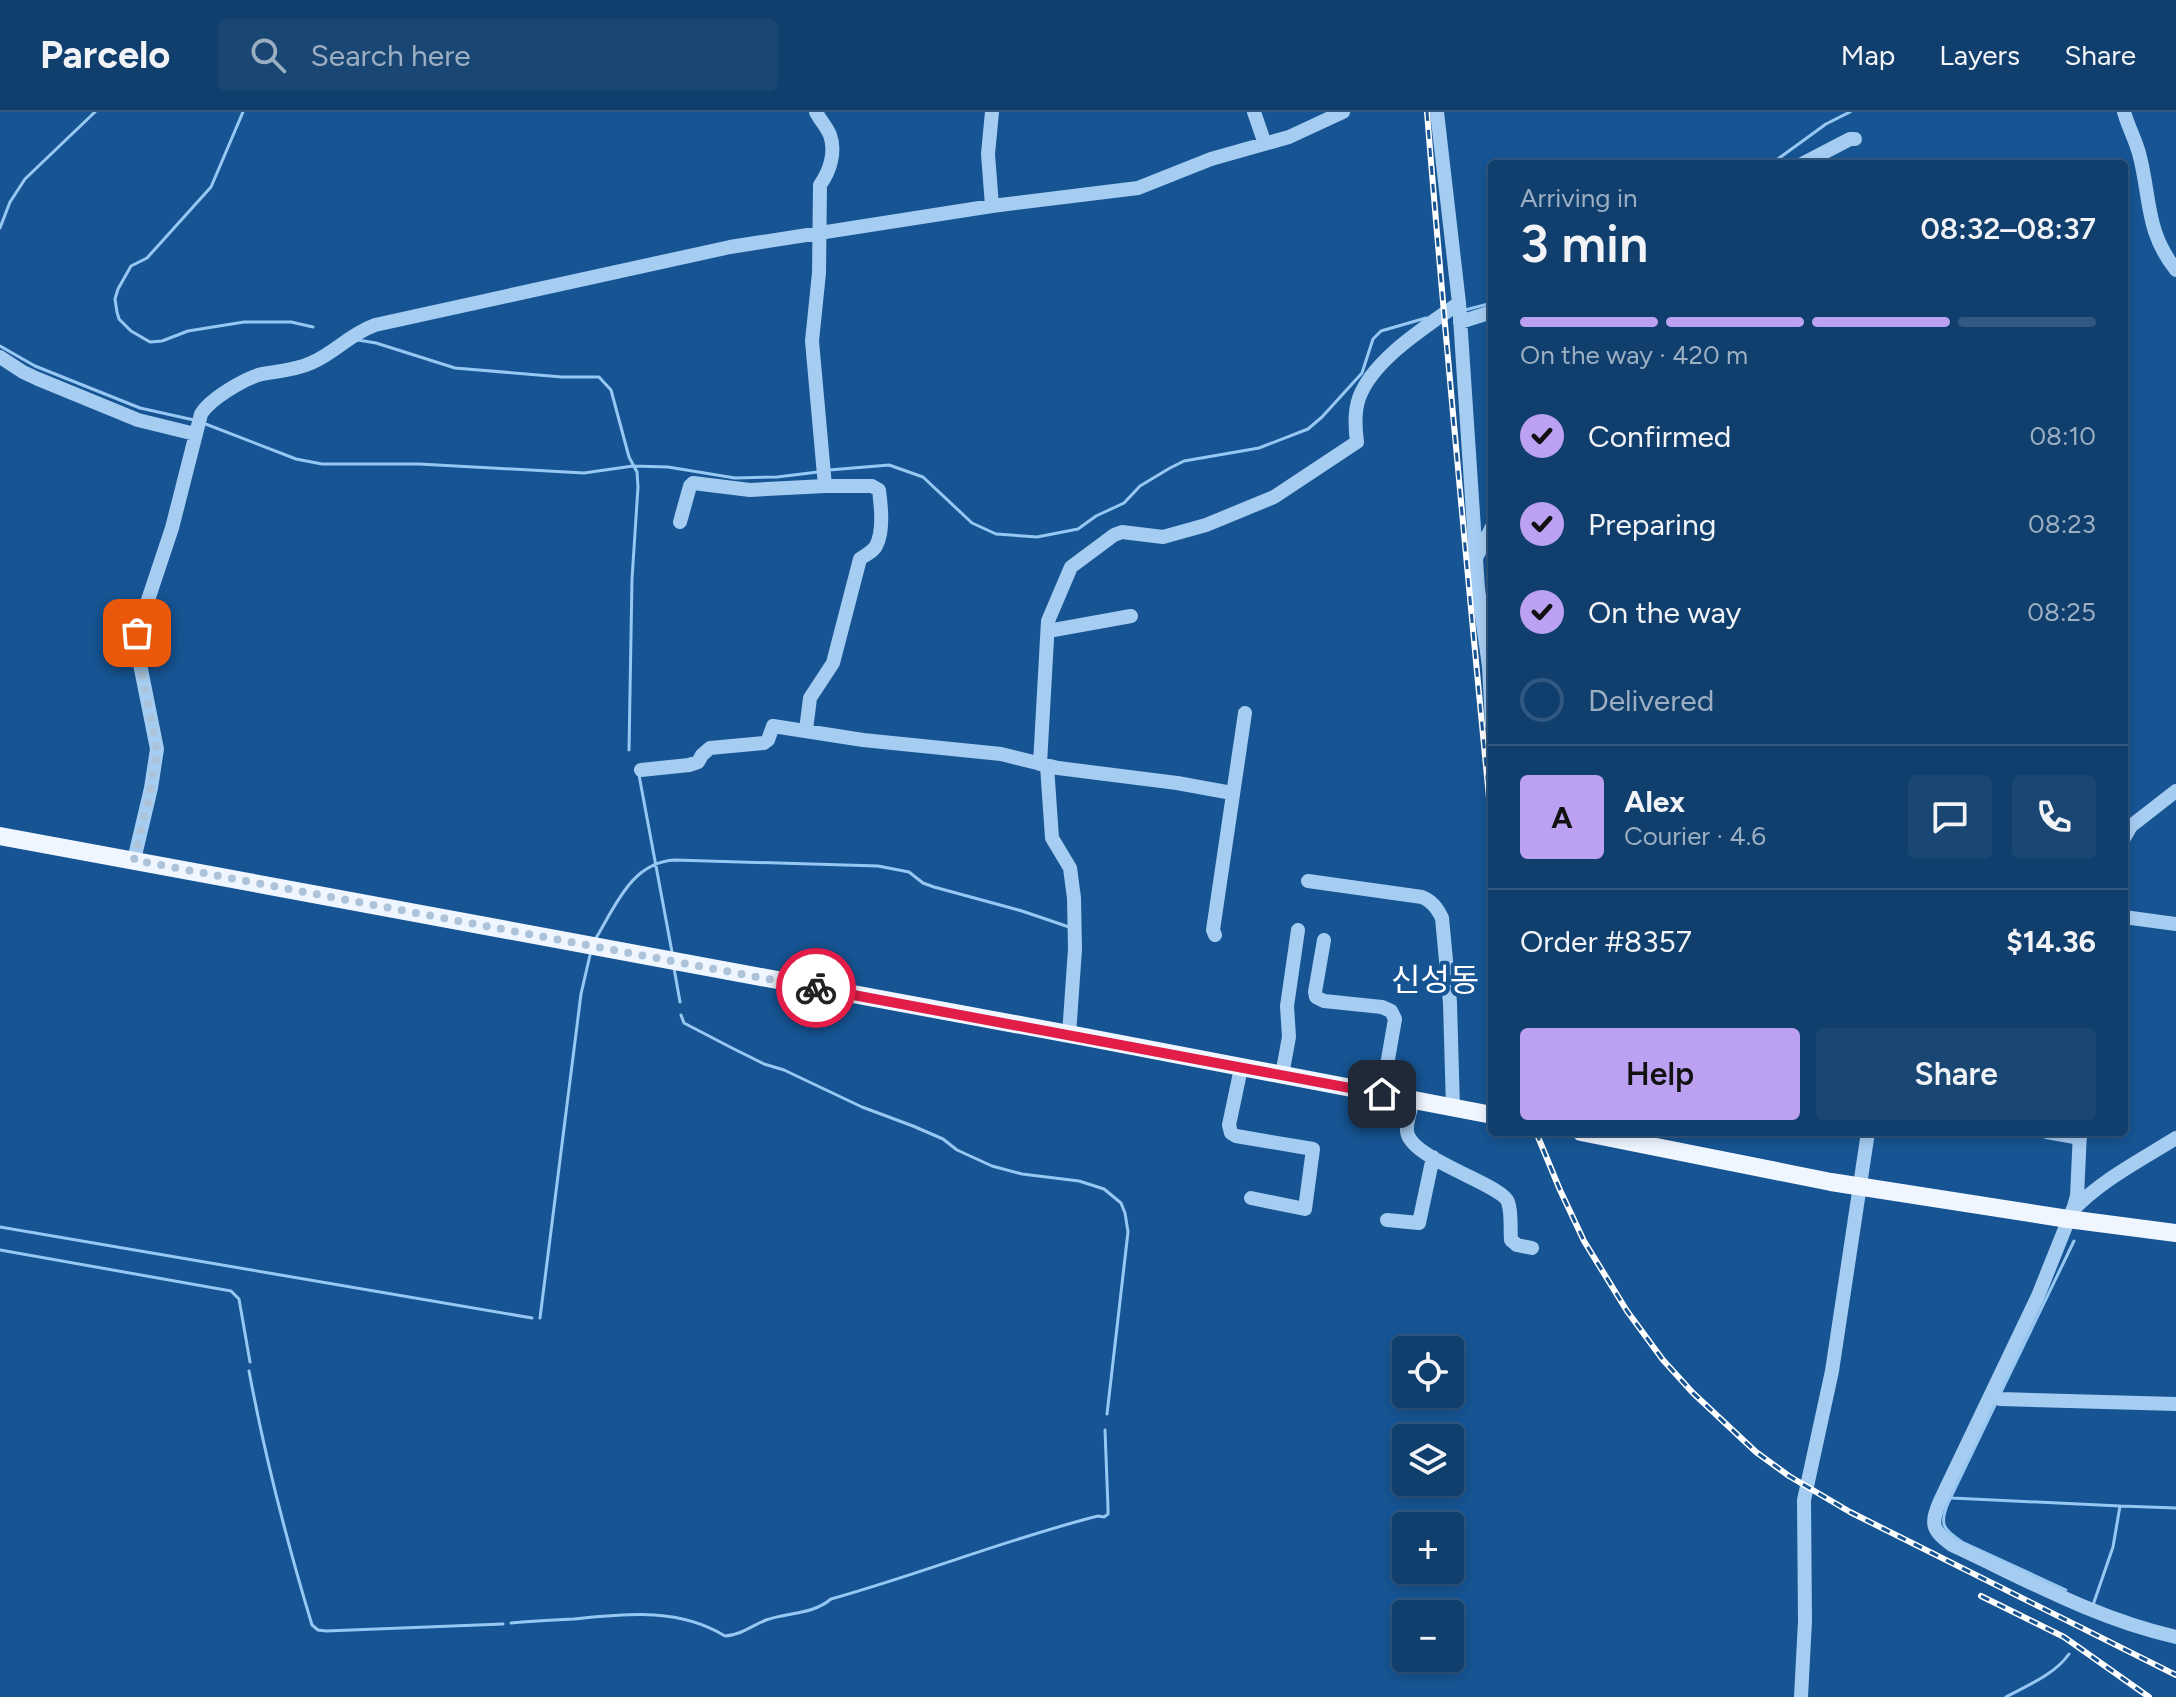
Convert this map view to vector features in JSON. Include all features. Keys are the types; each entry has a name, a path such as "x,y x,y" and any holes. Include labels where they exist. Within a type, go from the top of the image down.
{"main road":[{"path":"0,836 1488,1114"},
{"path":"1601,1136 1860,1187 2070,1215 2176,1233"}],"street":[{"path":"816,112 831,137 832,145 828,174 820,185 819,273 812,352 825,486"},
{"path":"992,112 988,154 992,206"},
{"path":"1254,112 1265,144"},
{"path":"1306,112 1316,125"},
{"path":"134,860 157,749 136,644 137,633 172,528 201,414 214,400 258,375 310,364 359,331 375,325 730,247 992,206 1138,188 1211,159 1289,137 1343,112"},
{"path":"1437,112 1459,303 1478,589 1488,659"},
{"path":"2124,112 2139,153 2151,223 2157,241 2176,270"},
{"path":"1810,160 1855,139"},
{"path":"1069,1035 1075,949 1074,898 1070,868 1052,838 1043,765 1048,621 1071,567 1122,532 1163,537 1206,525 1274,497 1357,442 1356,410 1367,383 1401,346 1459,303"},
{"path":"1460,322 1488,313"},
{"path":"0,357 30,376 138,420 195,434"},
{"path":"680,522 693,483 750,490 876,487 880,500 879,534 874,550 860,559 833,663 810,698 806,730"},
{"path":"1477,556 1488,535"},
{"path":"1048,631 1131,616"},
{"path":"1215,935 1213,930 1245,713"},
{"path":"641,770 689,765 698,762 710,748 764,743 773,726 863,740 1001,754 1043,765 1232,793"},
{"path":"2128,828 2176,791"},
{"path":"1308,881 1422,897 1438,910 1442,918 1450,1003 1453,1108"},
{"path":"2128,918 2176,924"},
{"path":"1282,1075 1289,1037 1287,1006 1298,930"},
{"path":"1324,940 1316,997 1324,1001 1382,1007 1391,1011 1395,1019 1382,1094"},
{"path":"1241,1068 1229,1125 1231,1133 1313,1149 1305,1209 1251,1198"},
{"path":"1413,1100 1407,1131 1409,1138 1421,1150 1502,1194 1509,1203 1511,1240 1517,1245 1532,1248"},
{"path":"1801,1697 1805,1621 1804,1500 1832,1371 1867,1136"},
{"path":"2080,1136 2077,1196 2070,1215 1996,1397 1940,1501 1933,1522 1935,1529 1952,1545 2091,1611 2141,1629 2176,1637"},
{"path":"2070,1215 2081,1201 2110,1179 2176,1138"},
{"path":"1387,1220 1419,1223 1433,1157"},
{"path":"1996,1397 2176,1404"}],"waterway":[{"path":"0,228 10,202 25,179 95,112"},
{"path":"243,112 211,187 147,258 131,266 115,299 119,319 131,331 150,342 188,331 244,322 291,322 313,327"},
{"path":"1776,160 1826,124 1850,112"},
{"path":"1465,310 1488,304"},
{"path":"829,470 889,465 923,477 972,523 996,534 1037,537 1078,529 1096,516 1124,503 1140,486 1184,461 1259,448 1308,429 1362,373 1373,339 1381,331 1426,318"},
{"path":"358,340 455,368 599,377 611,390 629,457 637,472 638,487 632,579 629,750"},
{"path":"0,346 35,366 140,408 194,420"},
{"path":"203,423 296,459 322,464 419,464 584,473 633,466 668,467 735,478 818,472"},
{"path":"639,775 672,952"},
{"path":"596,938 618,899 636,877 647,868 675,860 878,866 909,872 934,887 1069,927"},
{"path":"540,1318 581,994 590,955"},
{"path":"674,968 680,1002"},
{"path":"681,1015 684,1023 764,1064 943,1139 957,1150 992,1166 1022,1174 1079,1181 1104,1189 1121,1203 1128,1232 1107,1414"},
{"path":"0,1227 532,1318"},
{"path":"2001,1392 2074,1241"},
{"path":"0,1250 231,1291 239,1299 250,1362"},
{"path":"249,1371 277,1499 312,1625 326,1631 503,1624"},
{"path":"1996,1403 1948,1503 1944,1526 1962,1542 2066,1590"},
{"path":"511,1623 651,1615 689,1620 725,1636 731,1635 774,1617 808,1611 831,1599 1031,1535 1098,1516 1104,1517 1108,1514 1105,1430"},
{"path":"1952,1498 2120,1506"},
{"path":"2093,1605 2113,1547 2120,1506 2176,1508"},
{"path":"2006,1697 2048,1674 2069,1654"}],"railway":[{"path":"1427,112 1488,786"},
{"path":"1538,1136 1584,1241 1627,1311 1663,1360 1693,1393 1756,1452 1789,1476 1850,1512 2176,1675"},
{"path":"1981,1596 2064,1637 2149,1697"}],"way so far":[{"path":"137,633 136,644 157,749 134,860 816,988"}],"district":[{"name":"신성동","path":"1435,980"}],"route":[{"path":"816,988 1382,1094"}]}
